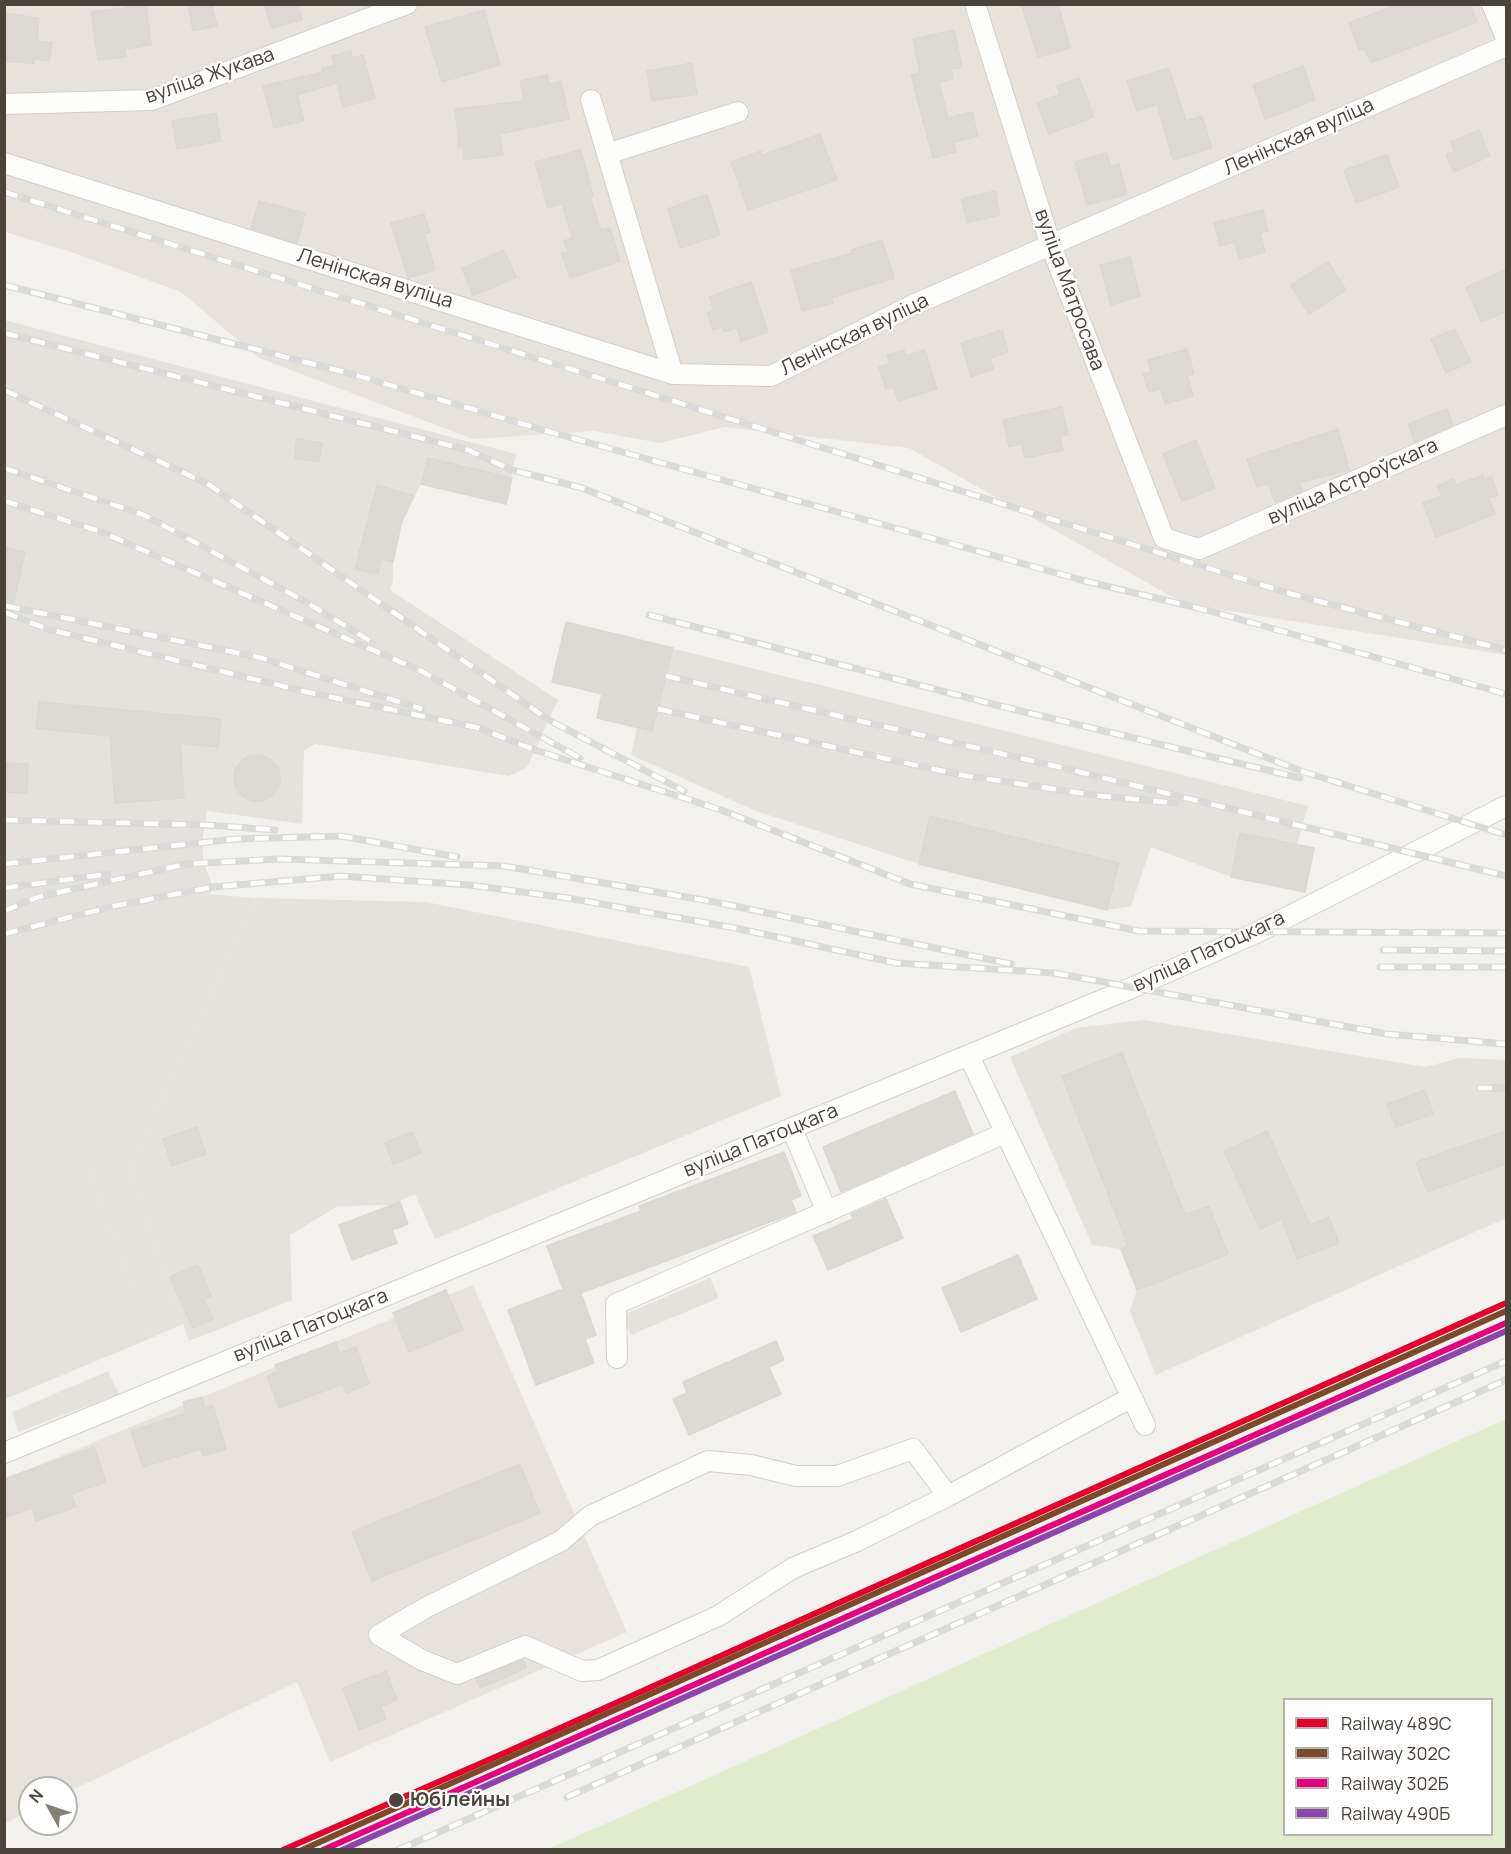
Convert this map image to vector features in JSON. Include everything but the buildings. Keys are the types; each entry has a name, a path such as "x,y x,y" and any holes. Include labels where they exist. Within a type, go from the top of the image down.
{"street":[{"name":"вуліца Жукава","path":"4,104 152,100 407,4"},
{"name":"вуліца Матросава","path":"975,4 1051,246 1164,538 1199,549"},
{"path":"1492,4 1506,38"},
{"name":"Ленінская вуліца","path":"4,163 673,374 771,376 914,305 1506,45"},
{"path":"591,100 673,374"},
{"path":"607,154 738,112"},
{"name":"вуліца Астроўскага","path":"1199,549 1506,415"},
{"name":"вуліца Патоцкага","path":"4,1453 969,1056 1258,932 1506,806"},
{"path":"969,1056 1145,1425"},
{"path":"792,1129 826,1212"},
{"path":"618,1358 616,1304 1005,1133"},
{"path":"948,1496 913,1449 837,1476 796,1476 751,1465 708,1461 590,1516 561,1541 427,1607 379,1635 422,1660 457,1674 525,1646 582,1671 598,1670 718,1617 793,1568 857,1541 948,1496 1132,1397"}],"shaded area":[{"path":"4,5 1506,5 1506,655 1185,604 909,448 725,427 660,443 594,431 473,439 259,358 181,292 71,252 5,232"},
{"path":"4,320 516,454 506,504 421,484 404,517 393,562 393,581 390,590 558,700 527,767 509,776 315,744 304,750 302,824 207,811 202,843 204,863 213,887 87,1160 149,1339 5,1399"},
{"path":"566,622 1308,806 1297,844 1314,848 1305,892 1231,877 1151,847 1131,906 1107,910 919,864 756,811 631,755 637,728 597,718 602,694 552,682"},
{"path":"209,894 256,898 129,1170 183,1324 149,1339 87,1160"},
{"path":"256,898 426,902 749,967 781,1096 435,1239 415,1194 392,1205 338,1206 290,1235 292,1300 189,1341 129,1170"},
{"path":"1144,1020 1425,1067 1460,1058 1506,1060 1506,1218 1156,1375 1130,1311 1137,1290 1121,1249 1092,1245 1010,1057 1076,1028"},
{"path":"710,1278 719,1298 631,1335 623,1315"},
{"path":"473,1285 627,1632 330,1762 297,1682 78,1787 78,1776 18,1776 18,1817 5,1823 5,1479"},
{"path":"108,1371 119,1394 18,1432 12,1412"}],"green space":[{"path":"1506,1419 1506,1849 548,1849 659,1800"}],"railway":[{"path":"4,192 1291,594 1506,650"},
{"path":"4,285 352,374 547,431 1085,581 1210,611 1506,694"},
{"path":"4,333 468,450 512,470 582,488 1301,771 1506,835"},
{"path":"4,390 208,484 549,720 684,791"},
{"path":"4,468 144,515 306,602 372,642"},
{"path":"4,501 99,531 421,671 580,758"},
{"path":"6,606 258,657 422,709"},
{"path":"4,612 47,629 307,692 479,728 535,750 721,810 910,884 1139,931 1506,933"},
{"path":"649,615 996,705 1300,778"},
{"path":"666,676 1059,767 1506,876"},
{"path":"658,709 961,775 1100,796 1176,803"},
{"path":"4,820 207,825 275,830"},
{"path":"4,864 236,839 341,836 457,857"},
{"path":"4,911 38,897 186,864 279,859 504,866 715,902 1011,964"},
{"path":"4,888 108,874"},
{"path":"4,934 114,906 213,887 341,876 469,885 568,898 735,928 896,963 1054,973 1387,1034 1506,1044"},
{"path":"1383,950 1506,951"},
{"path":"1380,967 1506,967"},
{"path":"1478,1088 1506,1088"},
{"path":"398,1850 1506,1361"},
{"path":"567,1797 1506,1380"}],"rail line":[{"name":"489С","path":"283,1850 509,1751 1506,1303"},
{"name":"302С","path":"302,1850 1506,1311"},
{"name":"302Б","path":"323,1850 1506,1323"},
{"name":"490Б","path":"342,1850 1506,1331"}],"place":[{"name":"Юбілейны","path":"396,1800"}]}
